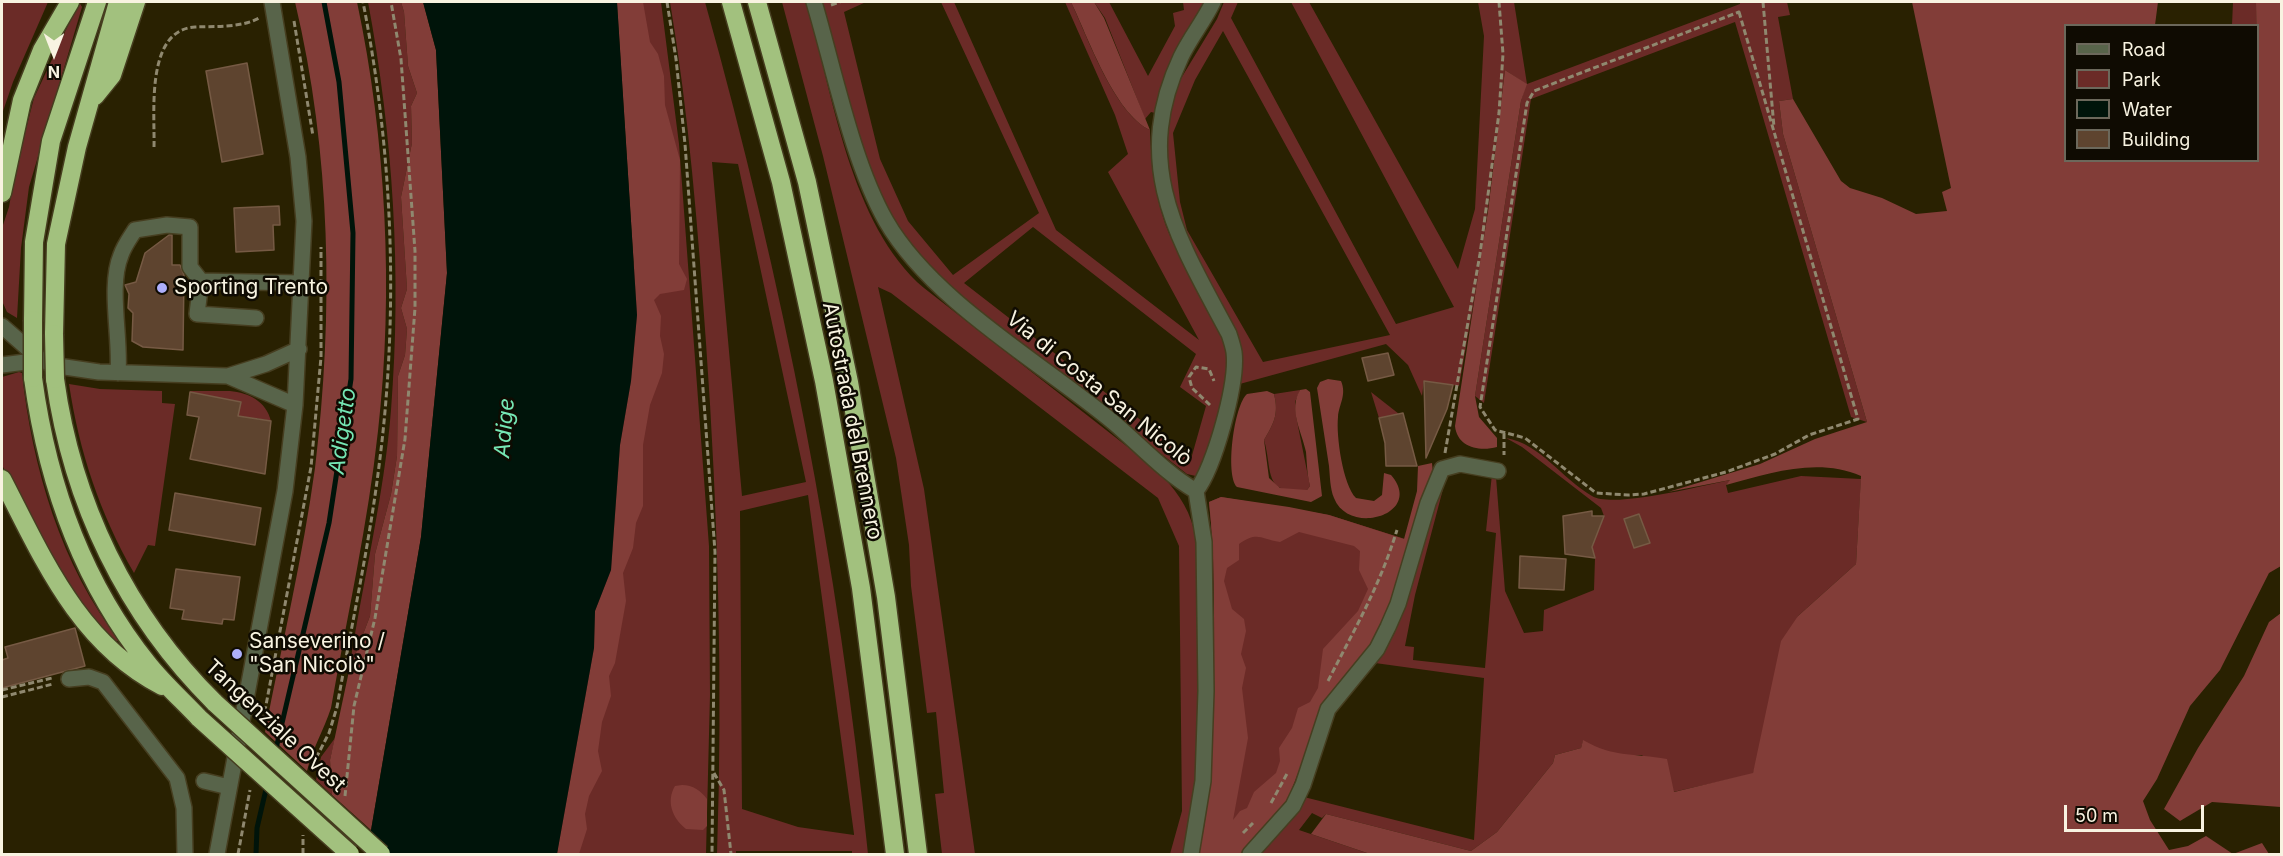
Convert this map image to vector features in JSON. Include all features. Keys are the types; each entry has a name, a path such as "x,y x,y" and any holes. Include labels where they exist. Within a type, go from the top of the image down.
{"highway":[{"path":"2,193 22,100 42,50 69,2"},
{"name":"Tangenziale Ovest","path":"97,2 51,141 34,242 33,378 50,468 84,560 148,664 199,718 351,855"},
{"name":"Tangenziale Ovest","path":"118,2 77,147 56,244 55,379 64,435 80,489 117,573 164,648 215,703 381,855"},
{"path":"90,102 112,75 136,2"},
{"name":"Autostrada del Brennero","path":"731,2 780,182 824,381 861,588 895,855"},
{"name":"Autostrada del Brennero","path":"758,2 807,182 849,382 886,597 918,855"},
{"path":"2,478 56,586 80,619 138,674 174,693"}],"street":[{"name":"Via di Costa San Nicolò","path":"814,2 864,171 886,221 912,258 946,293 1112,422 1181,482 1196,491 1204,542 1206,691 1203,781 1191,855"},
{"path":"1196,491 1206,479 1222,425 1230,392 1234,352 1229,334 1176,233 1163,191 1158,162 1161,123 1180,58 1213,2"},
{"path":"217,855 285,491 299,349 304,221 298,157 273,6"},
{"path":"118,373 120,350 116,286 120,256 135,230 167,225 190,227 190,267 201,281 197,314 256,318"},
{"path":"201,281 301,283"},
{"path":"2,326 8,334 41,360 74,369 118,373 228,376 266,364 299,349"},
{"path":"2,366 41,360"},
{"path":"228,376 295,405"},
{"path":"1250,855 1293,806 1303,785 1328,709 1377,649 1388,627 1398,604 1428,503 1443,469 1460,464 1498,471"},
{"path":"69,680 89,677 104,682 177,778 184,808 185,855"},
{"path":"204,781 230,787"}],"path":[{"path":"311,773 313,762 333,721 338,697 377,477 388,364 388,208 383,114 363,2"},
{"path":"344,803 354,706 377,606 405,439 415,309 415,251 401,59 391,2"},
{"path":"667,2 685,144 714,540 712,855"},
{"path":"1443,469 1480,254 1499,113 1503,54 1499,2"},
{"path":"1763,2 1774,134"},
{"path":"154,147 156,65 168,40 189,28 249,24 273,6"},
{"path":"1739,12 1774,134 1858,419 1809,435 1775,454 1726,472 1644,494 1628,495 1596,493 1525,438 1495,430 1484,416 1480,397 1523,123 1530,96 1534,91 1739,12"},
{"path":"1213,400 1212,406 1192,388 1189,383 1192,371 1197,367 1209,369 1215,384"},
{"path":"1504,433 1504,454"},
{"path":"2,697 69,680"},
{"path":"714,773 724,790 731,855"},
{"path":"303,855 304,829"},
{"path":"238,855 240,845"}],"green space":[{"path":"2,2 48,2 13,82 2,114"},
{"path":"79,2 82,7 29,187 21,248 17,318 7,312 2,301 2,228 34,98"},
{"path":"368,2 401,2 404,12 408,66 417,93 411,106 412,143 401,197 407,289 401,308 407,329 405,355 398,376 397,456 391,494 375,554 370,616 349,671 388,443 396,308 389,154 377,52"},
{"path":"617,2 661,2 679,144 709,546 710,695 706,854 557,854 634,261"},
{"path":"670,2 705,2 759,212 805,424 841,638 868,854 852,854 852,851 736,851 736,854 717,854 720,726 714,471 696,215 677,44","holes":["712,162 738,164 806,482 742,496","808,495 854,834 854,835 798,827 742,809 740,511"]},
{"path":"782,2 807,2 847,155 861,194 878,229 899,261 924,288 1156,469 1174,490 1188,513 1196,542 1199,566 1199,713 1194,799 1183,854 1170,854 1182,811 1179,546 1158,498 891,293 878,287 924,489 975,854 942,854 935,794 944,793 936,712 927,713 911,586 909,545 896,458 823,156"},
{"path":"821,2 866,2 844,12 880,159 908,221 953,275 1039,213 941,2 954,2 1056,230 1199,340 1108,172 1128,154 1115,115 1065,2 1071,2 1114,92 1137,121 1150,130 1154,175 1164,219 1175,246 1213,312 1224,340 1227,353 1227,384 1215,432 1200,477 1187,474 967,303 931,271 907,244 874,180 854,121","holes":["1033,227 1196,354 1180,387 1206,406 1191,459 964,283"]},
{"path":"1094,2 1109,2 1148,76 1175,26 1173,13 1184,10 1183,2 1207,2 1175,59 1155,113 1151,112 1145,119 1105,18"},
{"path":"1224,2 1238,2 1231,18 1396,324 1454,307 1291,2 1309,2 1458,269 1475,209 1484,36 1478,2 1514,2 1527,84 1740,4 1740,2 1787,2 1790,15 1778,17 1793,99 1779,101 1783,134 1867,422 1851,417 1735,22 1531,99 1484,403 1475,396 1521,101 1526,84 1505,70 1482,255 1459,386 1424,381 1422,396 1408,365 1386,344 1236,385 1239,367 1180,228 1162,138 1177,85 1217,19","holes":["1223,31 1390,335 1263,362 1187,230 1180,202 1173,133 1195,80"]},
{"path":"2233,2 2256,2 2256,24 2232,24"},
{"path":"22,373 33,444 53,514 81,581 99,612 120,641 114,641 83,610 44,548 2,465 2,377"},
{"path":"69,384 100,389 162,391 162,403 175,404 155,546 148,545 134,573 111,528 92,482 73,409"},
{"path":"1300,390 1295,402 1296,416 1310,486 1307,490 1293,491 1276,485 1272,479 1264,440 1275,418 1274,394"},
{"path":"190,391 230,391 256,399 265,408 271,421 255,418 253,429 198,419 202,418"},
{"path":"1371,392 1399,414 1379,418"},
{"path":"1506,438 1530,447 1581,489 1592,496 1603,499 1638,498 1731,480 1726,485 1728,493 1801,476 1861,479 1856,564 1798,616 1753,774 1673,792 1642,755 1611,753 1583,741 1581,748 1555,755 1553,763 1497,832 1471,851 1326,814 1322,818 1312,813 1299,830 1370,854 1257,854 1304,797 1474,840 1484,678 1375,663 1394,634 1432,505 1447,474 1415,595 1405,646 1414,647 1413,660 1485,668 1496,533 1486,531 1492,474 1496,477 1505,591 1524,633 1543,631 1544,610 1594,590 1595,558 1592,547 1604,516 1601,508 1522,447"},
{"path":"1221,497 1329,515 1405,539 1324,707 1287,801 1240,854 1199,854 1210,784 1213,714 1214,584 1209,502"},
{"path":"335,738 330,760 332,795 316,780 321,757"}],"shaded area":[{"path":"295,2 357,2 375,107 381,161 386,270 383,378 369,501 331,708 307,771 265,732 310,501 321,410 325,351 327,292 322,175 307,59"},
{"path":"401,2 423,2 436,50 447,273 421,537 371,830 332,795 330,760 349,671 370,616 375,554 391,494 397,456 398,376 405,355 407,329 401,308 407,289 401,197 412,143 411,106 417,93 408,66 404,12"},
{"path":"617,2 643,2 650,42 658,54 664,76 665,105 680,160 679,264 687,279 684,290 660,294 654,300 661,316 660,336 664,354 662,373 650,405 643,445 643,506 636,523 633,548 623,573 626,601 615,663 609,676 611,696 602,722 598,751 602,771 589,796 585,814 587,829 579,854 557,854 594,648 595,611 611,570 620,445 631,381 637,315"},
{"path":"1071,2 1094,2 1104,18 1150,130 1137,121 1125,108 1114,91 1103,73"},
{"path":"1912,2 2158,2 2155,24 2064,24 2064,162 2259,162 2259,24 2256,24 2256,2 2281,2 2281,566 2269,573 2220,670 2190,706 2157,779 2143,801 2150,820 2169,850 2188,846 2206,836 2233,854 1370,854 1311,834 1326,814 1471,851 1497,832 1553,763 1555,755 1581,748 1583,740 1605,750 1667,759 1674,792 1753,773 1781,641 1798,616 1856,564 1861,476 1845,470 1811,467 1776,472 1726,485 1730,480 1668,492 1760,464 1815,439 1867,422 1783,134 1779,101 1793,99 1841,181 1850,188 1882,198 1916,214 1947,211 1942,192 1951,188"},
{"path":"1505,70 1527,84 1521,101 1475,396 1479,417 1497,438 1497,447 1483,449 1464,443 1455,426 1488,211"},
{"path":"1328,379 1341,381 1343,386 1338,417 1338,436 1341,460 1351,492 1356,498 1374,501 1382,495 1384,473 1391,475 1399,489 1399,501 1392,510 1381,516 1368,518 1354,516 1342,510 1334,498 1317,388 1320,382"},
{"path":"1306,389 1310,392 1322,496 1311,502 1237,487 1233,480 1231,455 1238,411 1247,394 1267,391 1274,394 1276,407 1273,423 1264,440 1269,478 1280,488 1307,490 1310,486 1306,452 1295,405 1300,390"},
{"path":"1432,463 1433,473 1382,629 1324,707 1287,801 1280,813 1256,841 1240,854 1199,854 1210,784 1213,714 1214,584 1209,502 1221,497 1289,507 1329,515 1404,539 1417,491 1418,466","holes":["1299,532 1354,546 1360,551 1359,570 1368,589 1358,611 1323,649 1318,688 1310,702 1298,708 1292,728 1279,748 1280,761 1276,773 1254,792 1247,808 1240,811 1233,820 1248,738 1242,688 1246,668 1241,654 1246,631 1244,619 1232,609 1224,581 1227,568 1239,560 1239,544 1255,537 1280,542"]},
{"path":"2281,613 2281,807 2212,802 2180,821 2164,809 2198,748 2244,676 2269,622"},
{"path":"682,785 696,789 707,799 707,826 703,830 686,829 674,815 671,803 672,792 675,786"},
{"path":"2262,843 2269,854 2233,854"}],"water":[{"name":"Adige","path":"423,2 617,2 637,315 631,381 620,445 611,570 595,611 594,648 557,854 367,854 421,537 447,273 436,50"}],"building":[{"path":"247,63 263,154 222,162 206,71"},
{"path":"279,206 280,225 273,225 274,250 236,252 234,208"},
{"path":"172,235 172,265 180,265 184,275 183,350 143,347 132,341 133,313 128,308 129,294 125,285 136,282 145,253"},
{"path":"1388,353 1394,375 1368,381 1362,358"},
{"path":"1424,381 1453,385 1447,409 1426,458"},
{"path":"190,392 241,402 238,416 271,421 265,474 190,459 199,417 187,415"},
{"path":"1403,413 1417,466 1386,466 1385,443 1379,418"},
{"path":"175,493 261,508 255,545 169,530"},
{"path":"1592,511 1592,516 1604,516 1592,547 1595,558 1565,554 1563,516"},
{"path":"1639,514 1650,543 1634,548 1624,519"},
{"path":"1520,556 1566,559 1564,590 1519,588"},
{"path":"176,569 240,577 234,620 223,619 222,624 182,619 184,610 170,608"},
{"path":"75,628 85,666 2,688 2,660 8,658 5,647"}],"waterway":[{"name":"Adigetto","path":"275,753 329,523 351,379 353,233 339,82 324,2"},
{"name":"Adigetto","path":"256,854 257,828 267,785"}],"place":[{"name":"Sporting Trento","path":"162,288"},
{"name":"Sanseverino / \"San Nicolò\"","path":"237,654"}]}
